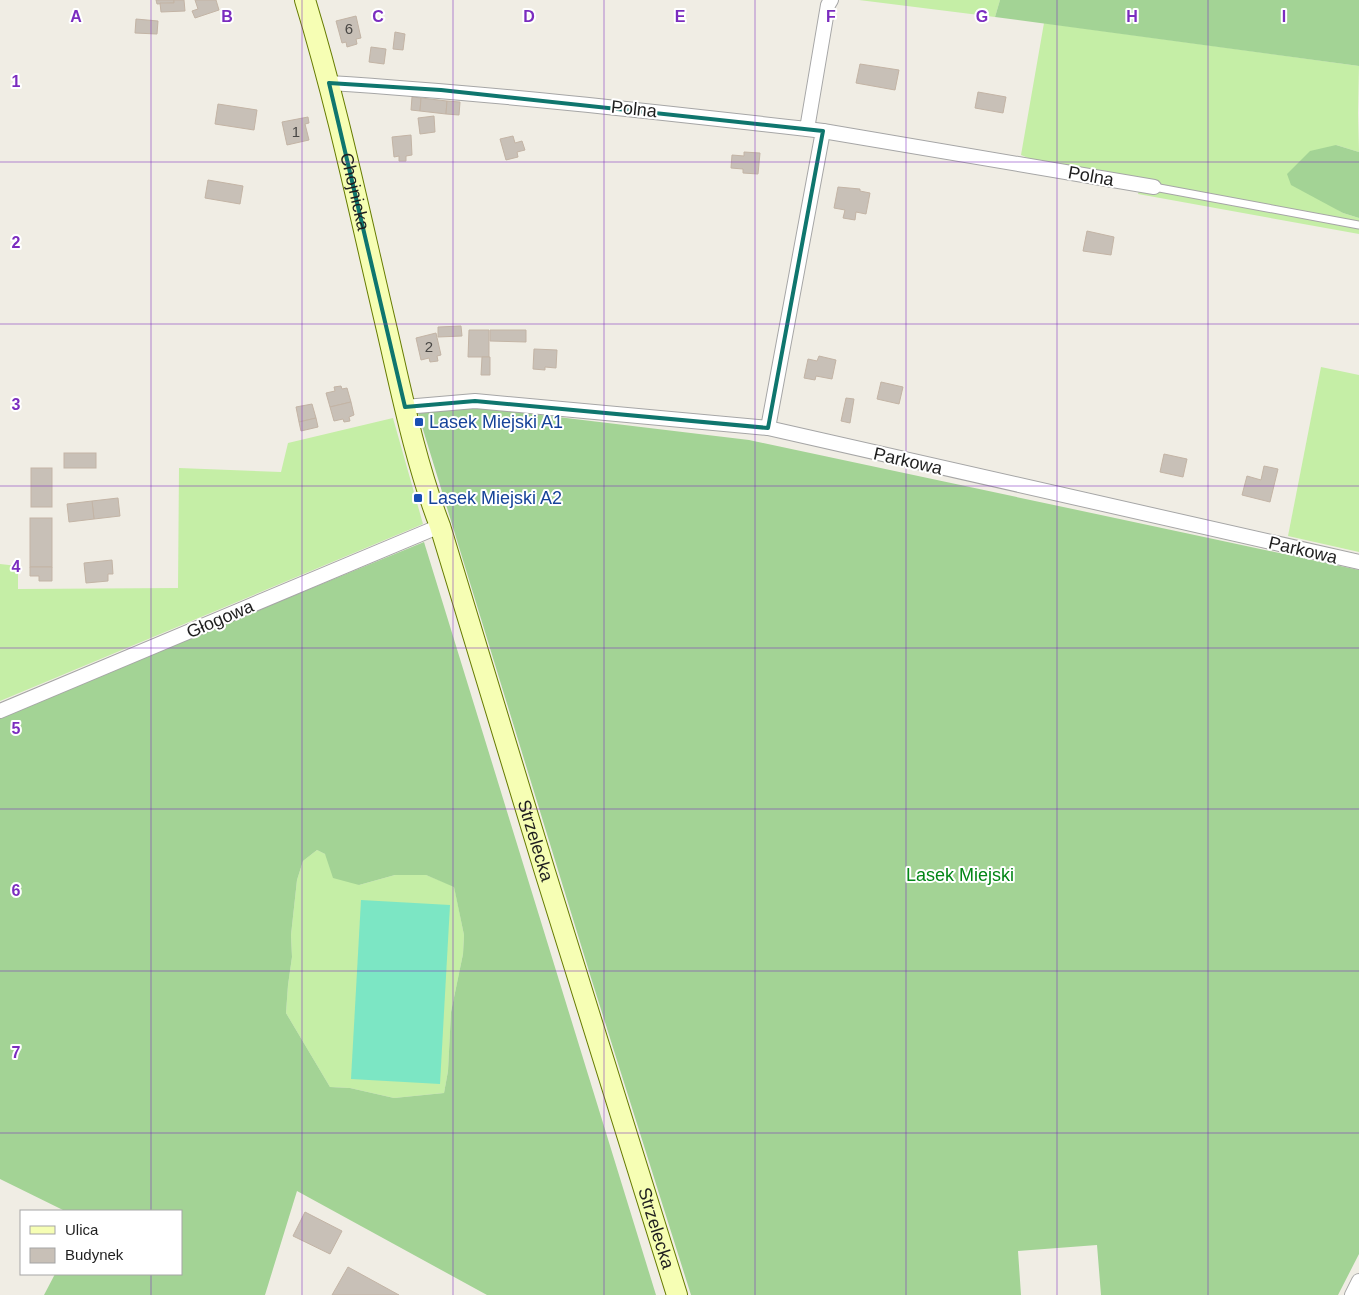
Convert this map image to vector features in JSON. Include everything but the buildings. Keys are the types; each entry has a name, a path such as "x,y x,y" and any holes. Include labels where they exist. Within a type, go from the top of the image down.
{"street":[{"name":"Chojnicka","path":"305,0 329,83 400,384"},
{"path":"768,428 823,131 807,129 828,5 831,0"},
{"name":"Polna","path":"329,83 450,91 807,129"},
{"name":"Polna","path":"823,131 1154,187"},
{"name":"Strzelecka","path":"400,384 432,506 440,526 545,872 677,1295"},
{"name":"Parkowa","path":"405,406 475,401 768,428 1359,562"},
{"name":"Głogowa","path":"0,711 440,526"},
{"path":"1352,1295 1359,1281"}],"lane":[{"name":"Polna","path":"1154,187 1359,225"}],"highlighted area":[{"path":"329,83 441,90 823,131 768,428 475,401 405,407"}],"green space":[{"path":"859,0 1000,0 995,17"},
{"path":"1000,0 1359,0 1359,66 995,17"},
{"path":"1044,23 1359,66 1359,152 1336,145 1327,203 1343,213 1359,218 1359,234 1138,194 1142,180 1038,162 1021,155"},
{"path":"1336,145 1359,152 1359,218 1343,213 1291,185 1287,174 1310,151"},
{"path":"1321,367 1359,375 1359,552 1288,536"},
{"name":"Lasek Miejski","path":"475,407 749,440 1359,570 1359,1254 1338,1295 1101,1295 1097,1245 1018,1251 1021,1295 691,1295 592,981 417,410"},
{"path":"393,418 423,524 0,701 0,564 18,566 18,589 178,588 179,468 281,472 288,443"},
{"path":"424,542 656,1295 487,1295 297,1191 265,1295 44,1295 54,1275 182,1275 182,1210 63,1210 0,1179 0,716","holes":["317,850 325,854 333,878 359,885 395,875 426,875 454,887 464,935 463,954 451,1012 448,1071 444,1093 394,1098 350,1088 330,1087 286,1013 297,880 303,861"]},
{"path":"317,850 325,854 359,885 395,875 426,875 454,886 464,935 463,954 451,1012 448,1071 444,1093 394,1098 350,1088 330,1087 286,1013 297,880 303,861"},
{"path":"361,900 450,905 440,1084 351,1079"}],"place":[{"name":"Lasek Miejski A1","path":"419,422"},
{"name":"Lasek Miejski A2","path":"418,498"}]}
